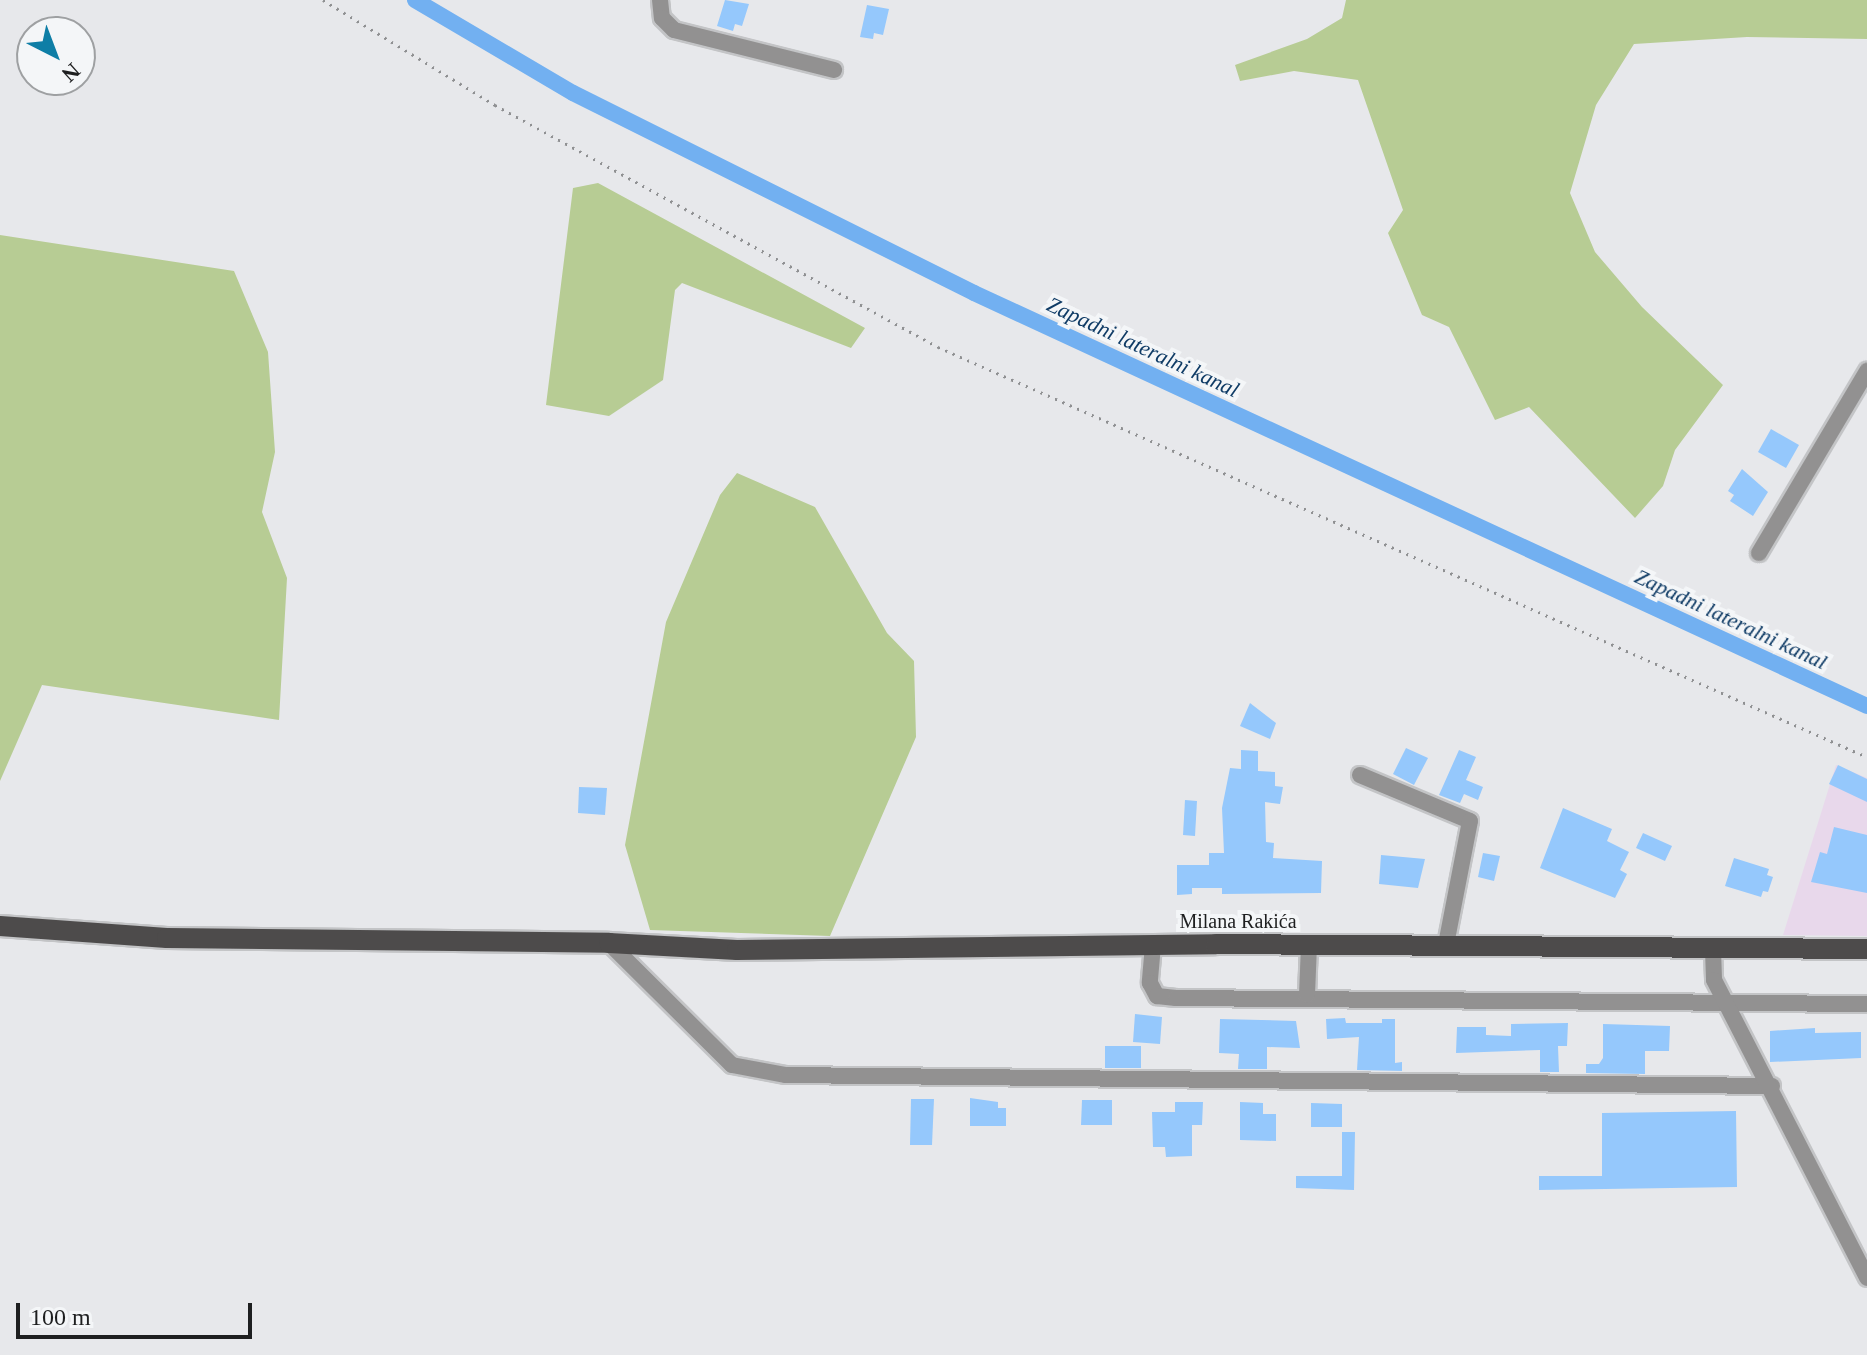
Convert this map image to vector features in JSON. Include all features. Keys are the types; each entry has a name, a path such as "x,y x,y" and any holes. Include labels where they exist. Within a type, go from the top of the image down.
{"main road":[{"name":"Milana Rakića","path":"0,926 350,943 609,943 737,950 1153,945 1867,949"}],"street":[{"path":"660,0 662,18 674,30 834,70"},
{"path":"1759,553 1867,371"},
{"path":"1360,775 1470,821 1446,945"},
{"path":"609,943 732,1065 786,1075 1772,1086"},
{"path":"1153,945 1150,983 1157,996 1307,995 1867,1004"},
{"path":"1307,995 1309,945"},
{"path":"1713,950 1714,980 1772,1086 1867,1278"}],"path":[{"path":"323,0 495,105 938,347 1867,757"}],"shaded area":[{"path":"1836,765 1867,778 1867,936 1783,935"}],"green space":[{"path":"1346,0 1867,0 1867,39 1747,37 1634,44 1596,105 1570,193 1595,252 1642,307 1723,385 1675,450 1663,486 1635,518 1529,407 1495,420 1449,327 1422,315 1388,233 1403,210 1358,80 1294,71 1240,81 1235,65 1307,39 1342,18"},
{"path":"598,183 865,328 851,348 682,283 675,290 663,380 609,416 546,405 573,188"},
{"path":"0,235 234,271 268,352 275,452 262,512 287,578 279,720 42,685 0,781"},
{"path":"737,473 815,507 887,633 914,661 916,737 830,936 650,930 625,845 666,622 720,495"}],"building":[{"path":"725,0 749,4 742,26 735,24 733,31 717,26"},
{"path":"867,5 889,9 883,35 874,33 873,39 860,37"},
{"path":"1771,429 1799,445 1786,468 1758,452"},
{"path":"1742,469 1768,492 1753,516 1730,501 1734,495 1728,491"},
{"path":"1250,703 1276,723 1270,739 1240,726"},
{"path":"1406,748 1428,758 1414,785 1393,774"},
{"path":"1241,750 1258,751 1258,771 1275,772 1275,786 1283,787 1280,804 1265,802 1266,842 1274,843 1273,858 1322,861 1321,893 1222,894 1222,888 1192,888 1192,894 1177,895 1177,865 1209,865 1209,853 1224,853 1222,808 1230,768 1241,769"},
{"path":"1459,750 1476,757 1466,780 1483,787 1478,800 1464,794 1460,803 1439,795"},
{"path":"1838,765 1867,779 1867,802 1829,784"},
{"path":"579,787 607,788 605,815 578,813"},
{"path":"1185,800 1197,801 1195,836 1183,835"},
{"path":"1563,808 1612,829 1607,841 1629,852 1620,870 1627,874 1615,898 1540,868"},
{"path":"1834,827 1867,835 1867,893 1811,882 1820,852 1827,854"},
{"path":"1643,833 1672,846 1665,861 1636,848"},
{"path":"1483,853 1500,856 1494,881 1478,877"},
{"path":"1381,855 1425,859 1418,888 1379,884"},
{"path":"1734,858 1769,869 1767,875 1773,877 1768,892 1763,891 1761,897 1725,886"},
{"path":"1135,1014 1162,1017 1160,1044 1133,1042"},
{"path":"1345,1018 1346,1023 1382,1023 1382,1019 1395,1019 1395,1063 1402,1062 1402,1071 1357,1070 1359,1037 1327,1039 1326,1019"},
{"path":"1220,1019 1296,1021 1300,1048 1267,1047 1267,1069 1238,1069 1239,1054 1219,1053"},
{"path":"1568,1023 1567,1046 1558,1046 1559,1072 1540,1072 1540,1050 1456,1053 1457,1027 1486,1027 1486,1035 1511,1036 1511,1024"},
{"path":"1603,1024 1670,1026 1669,1051 1645,1051 1645,1074 1586,1073 1586,1064 1599,1064 1603,1058"},
{"path":"1815,1028 1815,1033 1861,1032 1861,1058 1770,1062 1770,1031"},
{"path":"1105,1046 1141,1046 1141,1068 1105,1068"},
{"path":"970,1098 998,1102 998,1108 1006,1108 1006,1126 970,1126"},
{"path":"911,1099 934,1099 932,1145 910,1145"},
{"path":"1082,1100 1112,1100 1112,1125 1081,1125"},
{"path":"1175,1102 1203,1102 1202,1125 1192,1125 1192,1156 1166,1157 1165,1147 1153,1147 1152,1112 1175,1112"},
{"path":"1240,1102 1263,1103 1263,1114 1276,1114 1276,1141 1240,1140"},
{"path":"1311,1103 1342,1104 1342,1127 1311,1127"},
{"path":"1736,1111 1737,1187 1539,1190 1539,1176 1602,1176 1602,1113"},
{"path":"1342,1132 1355,1132 1354,1190 1296,1188 1296,1176 1342,1176"}],"waterway":[{"name":"Zapadni lateralni kanal","path":"415,0 573,93 974,293 1867,706"}]}
